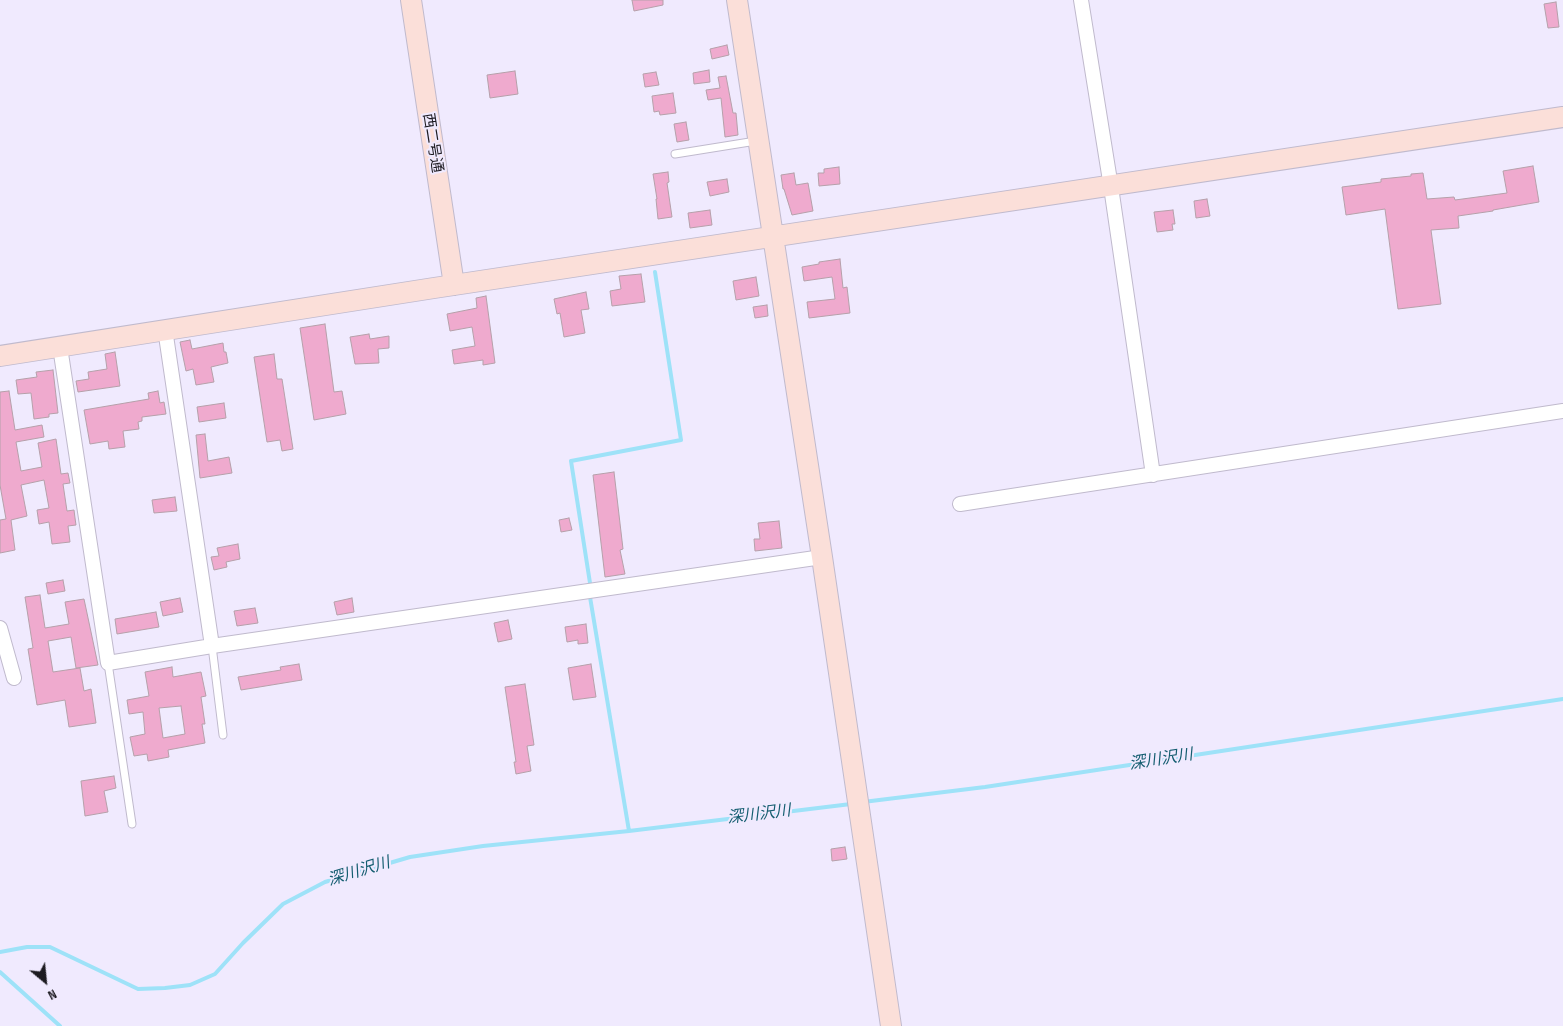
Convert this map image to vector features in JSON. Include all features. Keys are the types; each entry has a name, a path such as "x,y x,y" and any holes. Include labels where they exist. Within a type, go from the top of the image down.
{"street":[{"name":"西二号通","path":"411,0 454,285"},
{"path":"737,0 891,1026"},
{"path":"1081,0 1153,475"},
{"path":"0,356 165,329 1563,118"},
{"path":"165,329 212,646"},
{"path":"60,347 108,663 212,646 822,557"},
{"path":"960,504 1563,411"},
{"path":"0,628 14,678"}],"lane":[{"path":"675,154 758,141"},
{"path":"212,646 223,735"},
{"path":"108,663 132,824"}],"building":[{"path":"632,0 663,0 663,5 634,11"},
{"path":"1556,2 1559,27 1548,28 1544,4"},
{"path":"727,45 729,55 712,59 710,49"},
{"path":"709,70 710,82 694,84 693,73"},
{"path":"515,71 518,94 490,98 487,75"},
{"path":"656,72 659,85 645,87 643,74"},
{"path":"726,76 733,113 736,113 738,135 725,137 721,98 708,100 706,90 720,88 718,77"},
{"path":"673,93 676,113 660,115 659,111 654,112 652,96"},
{"path":"686,122 689,140 677,142 674,124"},
{"path":"1533,166 1539,202 1458,216 1459,228 1431,230 1441,304 1398,309 1385,209 1346,215 1342,187 1381,182 1381,179 1423,173 1427,199 1454,197 1455,200 1507,193 1503,171"},
{"path":"839,167 840,184 819,186 818,173 824,173 824,169"},
{"path":"668,172 669,182 667,183 672,217 658,219 653,174"},
{"path":"794,173 796,185 808,183 813,211 792,215 783,189 781,175"},
{"path":"727,179 729,192 710,196 707,182"},
{"path":"1207,199 1210,216 1196,218 1194,201"},
{"path":"710,210 712,225 690,228 688,213"},
{"path":"1173,210 1175,224 1172,224 1173,230 1157,232 1154,212"},
{"path":"840,259 843,288 847,287 850,313 809,318 807,302 835,299 832,277 804,281 802,267"},
{"path":"641,274 645,302 612,306 610,291 621,289 619,276"},
{"path":"756,277 759,296 736,300 733,281"},
{"path":"586,292 589,309 581,310 585,333 564,337 560,313 557,314 554,299"},
{"path":"486,296 495,363 483,365 483,360 454,364 452,350 475,346 472,327 450,331 447,314 477,308 476,298"},
{"path":"767,305 768,316 755,318 753,307"},
{"path":"325,324 334,392 342,391 346,414 314,420 300,328"},
{"path":"369,334 370,339 389,336 389,348 378,349 379,363 355,364 350,337"},
{"path":"190,340 192,349 223,343 228,363 211,367 214,382 196,385 193,369 186,371 180,342"},
{"path":"115,352 120,386 78,392 76,381 89,379 88,372 107,369 105,354"},
{"path":"274,354 277,379 282,379 293,449 282,451 280,440 267,442 254,357"},
{"path":"53,370 58,413 49,414 49,417 34,419 31,393 18,394 16,380 37,377 36,372"},
{"path":"9,391 15,430 42,425 44,437 16,442 21,471 42,467 38,443 56,439 61,474 68,473 70,483 63,484 67,511 74,510 76,525 68,526 70,542 52,544 49,522 39,524 37,510 49,508 44,480 21,485 27,516 11,520 15,550 0,553 0,520 6,519 0,485 0,392"},
{"path":"158,391 160,403 164,402 166,414 142,417 142,421 138,422 139,429 123,431 125,447 109,449 108,441 90,444 84,410 149,399 148,393"},
{"path":"224,403 226,418 199,422 197,407"},
{"path":"205,434 208,461 229,457 232,473 200,478 196,435"},
{"path":"614,472 623,549 620,550 625,574 605,577 593,475"},
{"path":"175,497 177,511 154,513 152,500"},
{"path":"569,518 572,530 561,532 559,520"},
{"path":"779,521 782,548 755,551 754,539 760,539 758,523"},
{"path":"238,544 240,559 226,562 227,567 214,570 211,557 219,556 217,548"},
{"path":"63,580 65,591 48,594 46,583"},
{"path":"40,595 45,628 69,624 65,602 84,599 98,665 76,668 71,637 48,641 53,672 80,668 84,691 91,689 96,723 69,727 65,700 37,705 28,649 33,648 25,597"},
{"path":"180,598 183,612 163,616 160,602"},
{"path":"352,598 354,612 337,615 334,602"},
{"path":"255,608 258,623 237,626 234,611"},
{"path":"156,612 159,627 117,634 115,619"},
{"path":"508,620 512,639 498,642 494,623"},
{"path":"586,624 588,643 578,644 578,640 567,642 565,627"},
{"path":"299,664 302,680 241,690 238,677 281,670 280,667"},
{"path":"591,664 596,697 573,700 568,668"},
{"path":"172,667 173,677 201,672 206,696 201,697 205,724 202,724 205,743 168,750 169,757 148,761 147,754 134,756 130,737 145,734 143,712 129,714 127,700 149,696 145,672","holes":["181,706 185,734 163,738 159,708"]},
{"path":"525,684 534,745 527,746 531,771 516,774 514,762 516,762 505,687"},
{"path":"114,776 116,788 104,791 108,812 85,816 81,781"},
{"path":"845,847 847,859 832,861 831,849"}],"waterway":[{"path":"590,583 571,461 681,440 655,272"},
{"path":"590,597 629,831"},
{"name":"深川沢川","path":"863,802 985,787 1563,699"},
{"name":"深川沢川","path":"0,952 27,947 50,947 138,989 190,985 215,974 243,943 283,904 325,882 410,857 483,846 629,831 851,804"},
{"path":"0,972 60,1026"}]}
